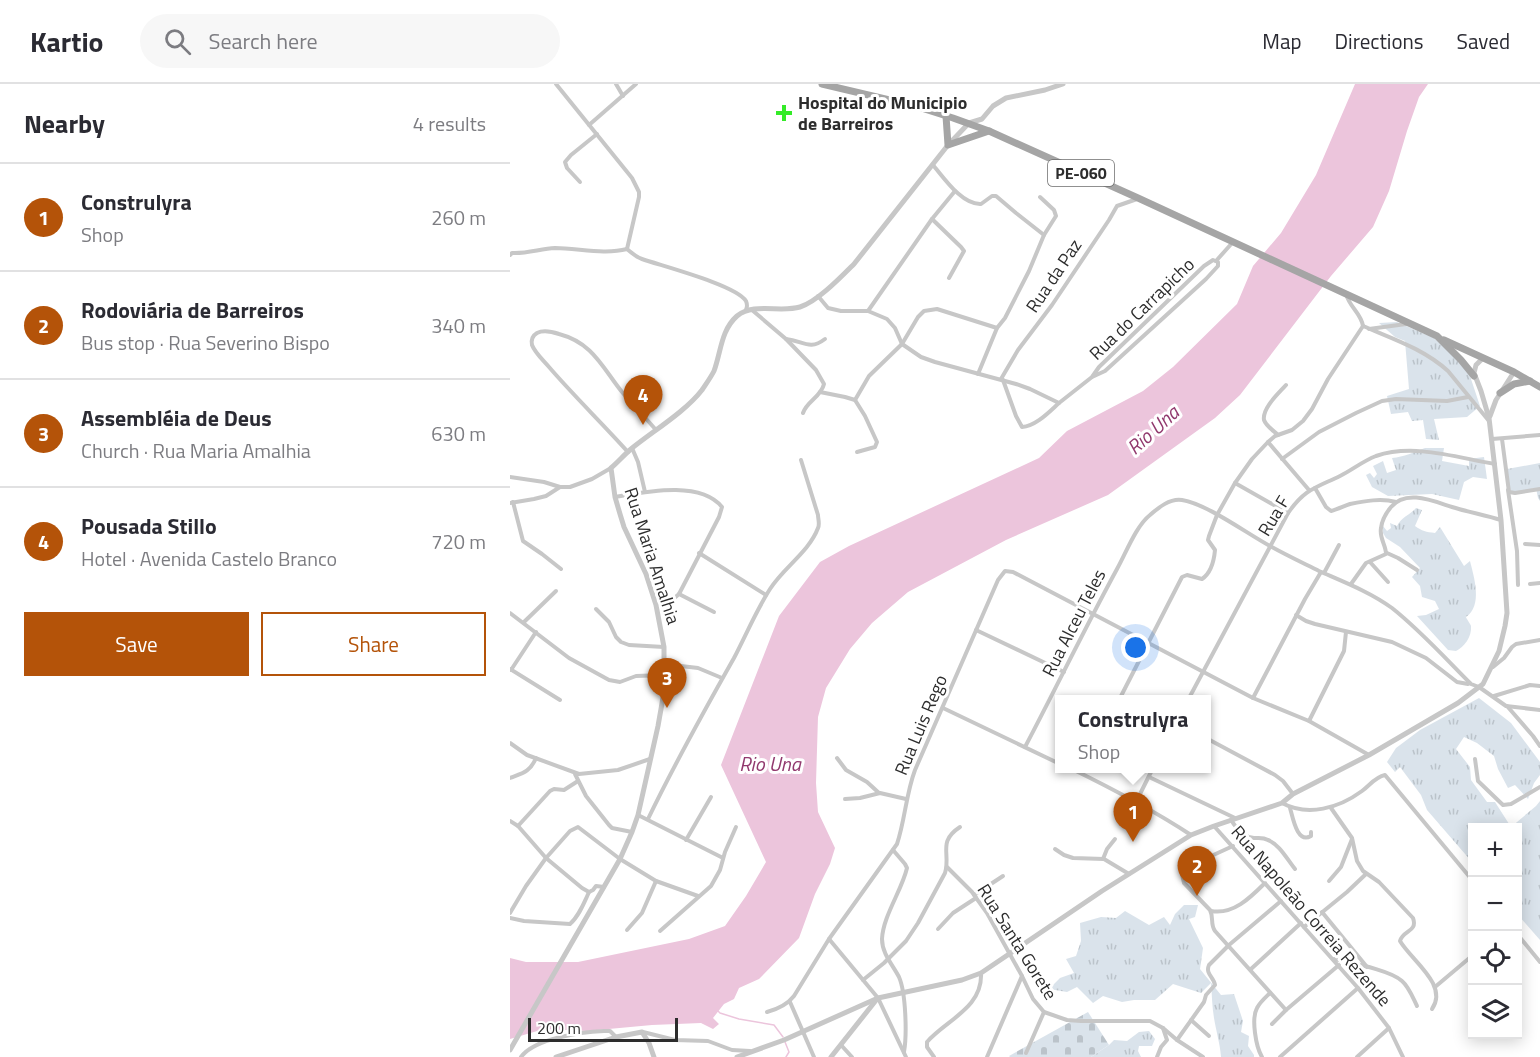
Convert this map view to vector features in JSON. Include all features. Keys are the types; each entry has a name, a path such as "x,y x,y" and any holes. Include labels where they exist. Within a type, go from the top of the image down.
{"main road":[{"name":"PE-060","path":"822,84 915,106 989,131 1437,336 1514,372 1540,387"},
{"path":"946,116 948,145 989,131"},
{"path":"1437,336 1474,376"},
{"path":"1500,393 1514,384 1530,381"}],"street":[{"path":"556,84 632,178 639,192 627,249"},
{"path":"616,84 623,96"},
{"path":"590,125 636,84"},
{"path":"510,477 560,487 577,485 611,468 700,392 714,372 720,348 733,321 749,310 790,310 803,306 818,296 854,264 948,145 969,123 982,119 993,106 1006,98 1063,84"},
{"path":"580,182 567,168 565,162 597,134"},
{"path":"933,165 955,191 974,204 981,204 992,196 996,196 1044,235"},
{"path":"868,311 932,219 955,191"},
{"path":"978,374 997,328 1005,318 1044,235 1055,218 1054,210 1040,197"},
{"name":"Rua da Paz","path":"1002,380 1018,350 1052,305 1109,220 1114,208 1138,198"},
{"path":"932,219 964,251 949,278"},
{"path":"1216,261 1233,242"},
{"path":"511,253 522,254 554,248 614,251 627,249 642,259 708,280 735,293 745,300 749,310 786,339 816,370 824,384 820,392 806,405 803,413"},
{"name":"Rua do Carrapicho","path":"1210,262 1218,263 1218,266 1200,284 1105,371 1092,377 1099,367 1192,277 1210,262"},
{"path":"1121,695 1182,577 1187,575 1202,579 1209,572 1215,550 1208,538 1235,483 1252,459 1268,442 1292,430 1303,421 1363,326 1360,316 1350,305 1345,294"},
{"path":"818,296 828,308 868,311 887,319 895,328 902,344 921,357 1030,389 1059,403"},
{"path":"855,400 863,383 902,344 924,311 937,309 997,328"},
{"path":"1369,328 1410,324"},
{"path":"1363,326 1413,346 1440,363 1489,419"},
{"path":"645,492 638,462 630,450 564,385 537,353 531,342 535,334 545,331 574,338 589,349 621,391 656,430"},
{"path":"786,339 810,345 815,345 825,339"},
{"path":"737,1057 784,1040 878,998 962,980 981,973 1093,897 1191,835 1282,803 1293,794 1369,755 1458,703 1479,687 1486,680 1503,640 1507,612 1501,520 1492,439 1481,391 1474,376 1475,366 1483,358"},
{"path":"1489,419 1494,403 1514,372"},
{"path":"1002,380 1016,416 1022,427 1026,427 1036,422 1092,377"},
{"path":"1278,435 1267,424 1264,416 1268,407 1286,385"},
{"path":"820,392 855,400 860,408 877,442 875,447 857,452"},
{"path":"1282,459 1319,432 1382,402 1396,399 1447,400 1468,397"},
{"path":"1492,439 1540,435"},
{"path":"1502,439 1517,551 1518,585"},
{"path":"1268,442 1309,490"},
{"name":"Rua F","path":"1190,695 1288,513 1309,490 1370,459 1398,451 1433,453 1495,464"},
{"path":"648,819 766,595 778,577 806,547 819,526 818,515 801,460"},
{"name":"Rua Maria Amalhia","path":"510,1050 620,859 638,815 660,718 664,692 664,647 656,605 641,563 624,527 615,497 611,468"},
{"path":"1235,483 1288,513"},
{"path":"560,487 546,496 512,502 523,542 561,569"},
{"path":"1315,488 1326,507 1331,511 1351,504 1370,501 1396,502"},
{"path":"1508,490 1515,493 1540,489"},
{"path":"615,497 669,490 692,491 720,504 722,509 679,594 671,601 656,605"},
{"path":"1417,570 1387,553 1381,537 1380,529 1385,515 1396,502 1408,498 1424,498 1501,520"},
{"name":"Rua Alceu Teles","path":"1024,747 1140,527 1152,513 1168,502 1180,500 1218,515"},
{"path":"1218,515 1271,546 1351,584 1385,604 1412,624 1471,684"},
{"path":"1525,544 1540,545"},
{"path":"1253,698 1296,615 1339,545"},
{"path":"699,553 766,595"},
{"path":"1351,584 1364,565 1387,553"},
{"path":"1370,561 1388,582"},
{"name":"Rua Luis Rego","path":"790,1002 829,939 897,844 902,831 906,799 915,770 998,580 1004,571 1011,571 1093,613"},
{"path":"1530,584 1540,583"},
{"path":"524,622 556,591"},
{"path":"679,594 714,612"},
{"path":"596,609 609,622 621,642 629,645 664,647"},
{"path":"510,613 569,658 609,680 620,682 636,676 664,675"},
{"path":"1093,613 1253,698 1310,721 1369,755"},
{"path":"1296,615 1306,621 1392,642 1426,658 1457,682 1479,687 1494,696 1506,706 1540,746"},
{"path":"976,630 1064,672"},
{"path":"536,632 510,670 560,700"},
{"path":"1310,721 1344,651 1346,632"},
{"path":"1492,667 1504,658 1516,644 1540,640"},
{"path":"664,664 698,668 722,678"},
{"path":"1494,696 1530,685 1540,686"},
{"path":"1506,706 1540,710"},
{"path":"943,708 1055,762"},
{"path":"1211,741 1275,775 1293,794"},
{"path":"510,743 528,755 585,775 618,770 650,759"},
{"path":"510,778 531,768 536,758"},
{"path":"837,758 846,770 867,782 880,793"},
{"path":"1475,759 1478,781 1503,805 1511,804 1540,787"},
{"path":"574,773 586,796 609,825 612,828 632,832"},
{"path":"1136,802 1151,773"},
{"path":"1080,774 1136,802 1191,835"},
{"path":"1282,803 1307,810 1331,808 1357,795 1380,776 1386,776 1470,877"},
{"path":"1149,777 1233,819"},
{"path":"518,826 550,791 564,790 578,781"},
{"path":"845,799 880,793 906,799"},
{"path":"686,840 711,797"},
{"path":"1290,807 1300,835 1308,839 1311,832"},
{"path":"1331,808 1352,839 1357,861 1366,874 1379,882 1413,918 1414,926 1401,937 1400,941 1435,987 1437,1000 1432,1010"},
{"path":"638,815 723,858"},
{"path":"1233,819 1234,826 1246,836 1271,841 1294,869"},
{"path":"510,821 518,826 546,858 582,888 589,891"},
{"name":"Rua Napoleão Correia Rezende","path":"1214,826 1358,988 1389,1028 1403,1057"},
{"path":"510,913 546,858 566,836 578,827 620,859 656,881 698,896"},
{"path":"660,931 711,886 720,870 736,827"},
{"path":"864,980 903,945 918,922 947,867 945,852 948,839 960,827"},
{"path":"1103,859 1115,839"},
{"path":"1329,881 1341,867 1352,839"},
{"path":"1233,846 1188,866 1183,872 1184,883 1210,910 1213,928 1286,1010"},
{"path":"1055,849 1073,858 1103,859 1129,874"},
{"path":"893,850 907,868 891,909 883,936 883,946 899,977 903,994 906,1025 904,1052"},
{"name":"Rua Santa Gorete","path":"947,867 975,896 996,927 1033,999 1044,1012 1081,1022 1150,1021 1203,1057"},
{"path":"1251,969 1366,874"},
{"path":"938,929 953,913 1003,876"},
{"path":"627,930 642,913 656,881"},
{"path":"1210,910 1222,912 1232,909 1244,902 1264,883"},
{"path":"511,919 570,924 589,891 596,886 604,887"},
{"path":"1177,1040 1215,984 1208,973 1208,967 1229,945 1281,901"},
{"path":"1322,912 1367,967"},
{"path":"829,939 878,998 906,1057"},
{"path":"1522,940 1540,962"},
{"path":"1333,959 1396,977 1404,982 1417,1006"},
{"path":"1435,987 1468,959"},
{"path":"1272,1024 1339,965"},
{"path":"934,1057 927,1047 927,1042 969,1006 981,985 981,973"},
{"path":"987,1057 1022,976"},
{"path":"1280,1057 1358,988"},
{"path":"1262,1057 1257,1046 1255,1016 1257,1008 1270,993"},
{"path":"831,1057 878,998"},
{"path":"767,1012 790,1002 814,1057"},
{"path":"1026,1053 1044,1012"},
{"path":"1191,1020 1209,1036"},
{"path":"1158,1057 1161,1047 1167,1040 1163,1028"},
{"path":"1357,1057 1389,1028"},
{"path":"521,1057 537,1045 558,1038 601,1031 610,1031 616,1037"},
{"path":"556,1057 616,1037 642,1032 675,1040 708,1041 732,1050 757,1050"},
{"path":"642,1032 654,1057"},
{"path":"841,1045 852,1057"}],"green space":[{"path":"1397,322 1434,338 1469,373 1480,406 1467,417 1434,419 1439,440 1426,439 1423,420 1412,421 1408,412 1391,414 1387,396 1409,389 1405,341 1395,337 1379,323"},
{"path":"1425,448 1444,448 1442,461 1469,466 1469,459 1484,457 1487,479 1473,477 1464,482 1459,500 1432,494 1388,496 1372,487 1366,475 1370,473 1374,478 1377,474 1373,466 1383,461 1387,473 1396,470 1392,458"},
{"path":"1540,463 1540,501 1536,488 1510,491 1507,469"},
{"path":"1416,508 1422,510 1415,526 1435,533 1440,527 1464,566 1470,561 1476,599 1471,612 1466,617 1471,625 1470,634 1467,641 1456,651 1448,650 1417,616 1439,609 1435,601 1422,597 1420,586 1412,577 1420,568 1383,533 1383,526 1387,531 1391,528 1390,523 1397,526"},
{"path":"1479,698 1511,723 1540,762 1540,775 1528,799 1515,785 1508,788 1494,756 1477,743 1464,737 1456,749 1470,767 1471,780 1487,802 1495,802 1508,823 1468,823 1468,857 1427,810 1421,795 1400,767 1395,772 1387,762 1396,748 1420,730"},
{"path":"1540,801 1540,940 1522,920 1522,823 1516,823"},
{"path":"1184,905 1198,905 1195,917 1189,919 1203,948 1200,969 1221,995 1234,994 1243,1021 1241,1032 1249,1036 1248,1046 1254,1057 1221,1057 1213,1014 1211,983 1201,993 1173,984 1155,1000 1122,1002 1103,996 1093,1003 1077,987 1067,992 1049,989 1060,978 1074,973 1066,959 1076,956 1081,941 1080,923 1101,917 1116,918 1125,911 1149,925 1164,917 1170,925 1175,914"},
{"path":"1088,1012 1109,1045 1091,1057 1009,1056"},
{"path":"1149,1031 1155,1039 1152,1046 1139,1046 1138,1051 1141,1057 1091,1057 1114,1040 1127,1041 1139,1032"}],"water":[{"name":"Rio Una","path":"1355,84 1428,84 1419,97 1389,191 1373,227 1331,276 1240,395 1215,418 1108,495 1006,540 908,592 872,623 850,649 826,688 818,717 816,783 818,812 835,848 799,938 759,979 739,988 734,999 724,1004 713,1018 719,1024 713,1029 701,1023 587,1031 544,1029 510,1039 510,958 526,962 578,962 689,939 725,926 766,862 721,765 779,616 820,562 849,546 1039,458 1067,431 1143,391 1173,367 1237,304 1253,266 1281,233 1316,175"}],"waterway":[{"path":"718,1011 739,1019 774,1025 783,1037"},
{"path":"785,1042 789,1052 786,1057"}],"place":[{"name":"Hospital do Municipio de Barreiros","path":"784,113"},
{"name":"Pousada Stillo","path":"643,425"},
{"name":"Assembléia de Deus","path":"667,708"},
{"name":"Construlyra","path":"1133,842"},
{"name":"Rodoviária de Barreiros","path":"1197,896"}]}
